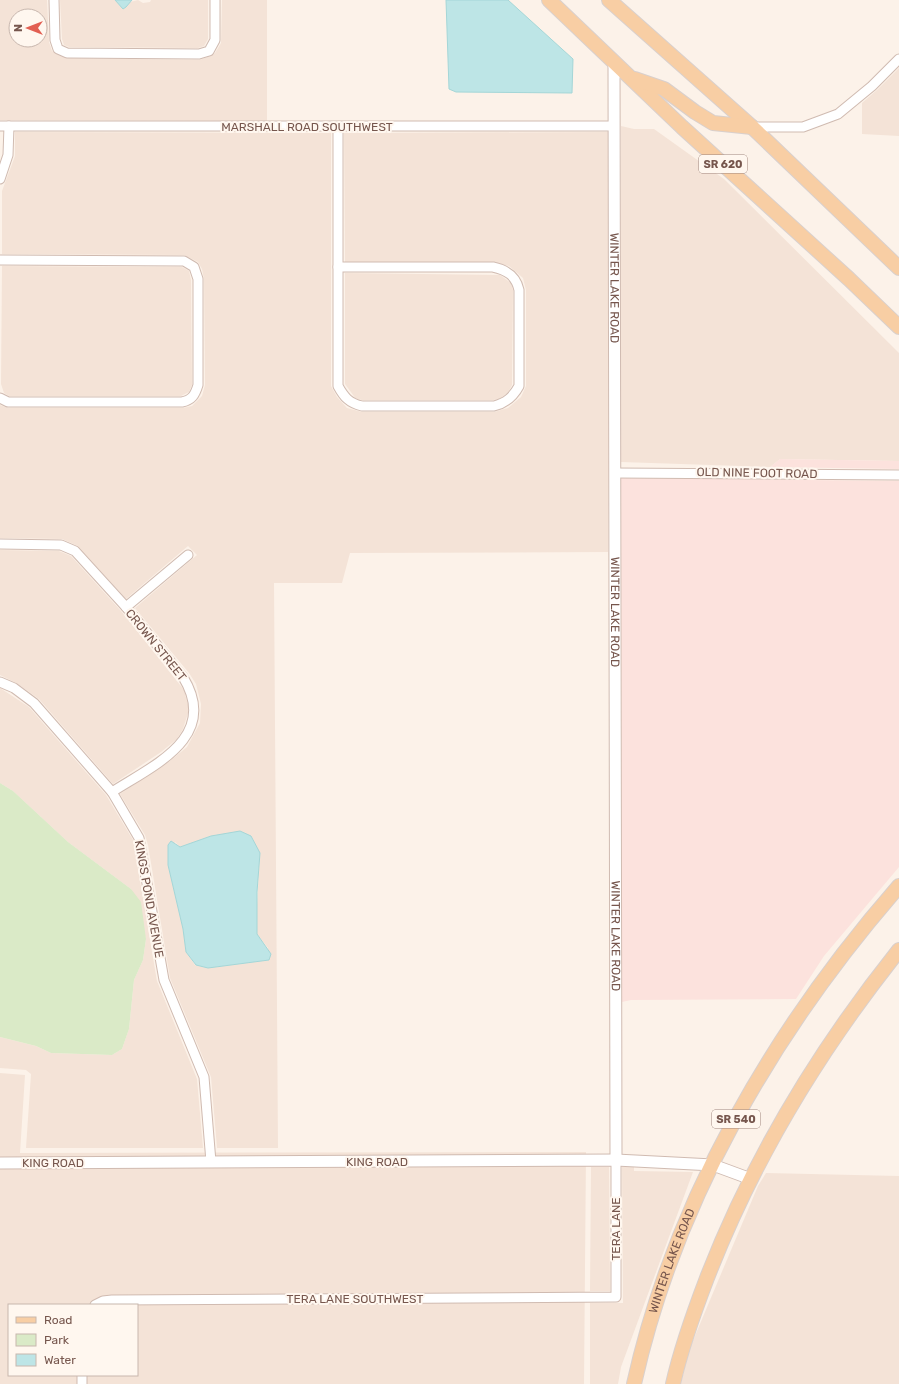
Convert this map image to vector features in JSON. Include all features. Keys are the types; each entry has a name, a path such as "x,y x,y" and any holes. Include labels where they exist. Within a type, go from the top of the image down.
{"main road":[{"name":"SR 620","path":"549,0 614,63 899,327"},
{"path":"609,0 752,127 899,268"},
{"path":"629,76 664,89 695,112 713,123 752,127"},
{"name":"WINTER LAKE ROAD","path":"634,1384 642,1349 669,1263 698,1195 739,1113 788,1032 846,950 899,886"},
{"name":"SR 540","path":"673,1384 687,1334 712,1264 751,1179 775,1132 815,1066 858,1004 899,950"}],"street":[{"path":"54,0 55,40 58,49 67,53 199,54 209,51 215,40 215,0"},
{"path":"752,127 803,127 838,114 872,86 899,59"},
{"name":"WINTER LAKE ROAD","path":"614,63 616,1160"},
{"path":"0,179 8,155 4,126"},
{"name":"MARSHALL ROAD SOUTHWEST","path":"4,126 614,126"},
{"path":"338,127 338,268 338,386 343,395 352,404 362,406 494,406 503,404 515,395 519,386 519,290 517,280 504,269 338,268"},
{"path":"0,260 184,261 194,267 198,279 198,386 196,394 192,399 182,402 8,402 0,398"},
{"name":"OLD NINE FOOT ROAD","path":"615,473 899,475"},
{"name":"CROWN STREET","path":"0,544 61,545 75,551 126,607 183,677 193,696 195,714 190,732 183,742 166,756 112,792"},
{"path":"126,607 188,555"},
{"name":"KINGS POND AVENUE","path":"0,682 14,688 34,702 112,792 139,838 164,980 204,1078 211,1162"},
{"name":"KING ROAD","path":"0,1163 616,1160 713,1165 751,1179"},
{"name":"TERA LANE","path":"616,1160 616,1297"},
{"name":"TERA LANE SOUTHWEST","path":"97,1304 103,1301 112,1300 616,1297"}],"shaded area":[{"path":"0,0 47,0 47,8 8,8 8,48 48,48 48,21 49,42 52,51 65,58 199,60 215,53 221,43 222,0 267,0 267,121 0,120"},
{"path":"60,0 115,0 130,2 138,0 143,3 150,2 151,0 208,0 208,39 204,46 198,48 69,47 64,45 62,39"},
{"path":"899,68 899,136 862,134 862,103"},
{"path":"621,126 634,129 654,129 724,179 899,353 899,461 780,459 770,467 621,462"},
{"path":"15,132 331,133 331,386 337,397 347,408 362,412 494,412 508,408 521,397 526,386 526,290 523,278 509,266 494,262 345,262 344,133 608,132 608,552 350,553 342,583 274,583 278,1148 217,1148 211,1077 170,978 148,845 145,835 120,794 170,761 187,747 200,723 201,704 196,684 189,673 135,608 197,555 188,546 126,599 78,546 62,539 0,538 0,405 8,408 183,408 192,406 202,396 205,385 204,279 202,269 198,262 184,255 2,254 2,191 15,156","holes":["211,836 260,853 256,922 257,934 268,948 269,960 208,968 195,965 186,952 183,929 168,865 175,842 180,847"]},
{"path":"2,266 182,267 189,271 191,280 192,385 189,392 181,396 9,396 4,393 1,384"},
{"path":"345,273 500,275 511,283 513,290 512,385 509,391 500,399 493,400 356,399 345,384"},
{"path":"780,459 899,461 899,469 770,467"},
{"path":"621,478 899,481 899,867 824,956 796,999 631,1000 622,1002"},
{"path":"0,550 59,551 71,556 121,611 184,690 188,705 188,713 183,729 177,739 161,752 113,784 39,699 18,684 0,675"},
{"path":"0,688 29,707 106,795 133,840 157,981 197,1079 203,1148 26,1148 31,1074 26,1070 0,1068 0,1037 36,1046 51,1053 112,1055 122,1049 129,1029 134,980 143,960 146,939 131,889 68,842 13,791 0,783"},
{"path":"0,1073 25,1075 20,1153 586,1152 584,1384 0,1384"},
{"path":"591,1167 609,1167 610,1291 590,1291"},
{"path":"622,1167 634,1167 634,1171 693,1172 621,1367 618,1384 590,1384 590,1303 623,1303"},
{"path":"766,1173 899,1176 899,1384 681,1384 689,1350 758,1186"}],"green space":[{"path":"0,783 13,791 68,842 131,889 141,902 146,939 143,960 134,980 129,1029 122,1049 112,1055 51,1053 36,1046 0,1037"}],"water":[{"path":"115,0 132,0 123,9"},
{"path":"446,0 508,0 573,59 572,93 456,92 449,89"},
{"path":"240,831 251,836 260,853 257,892 257,934 271,954 269,960 208,968 196,965 186,952 183,929 168,865 168,845 171,841 180,847 211,836"}]}
